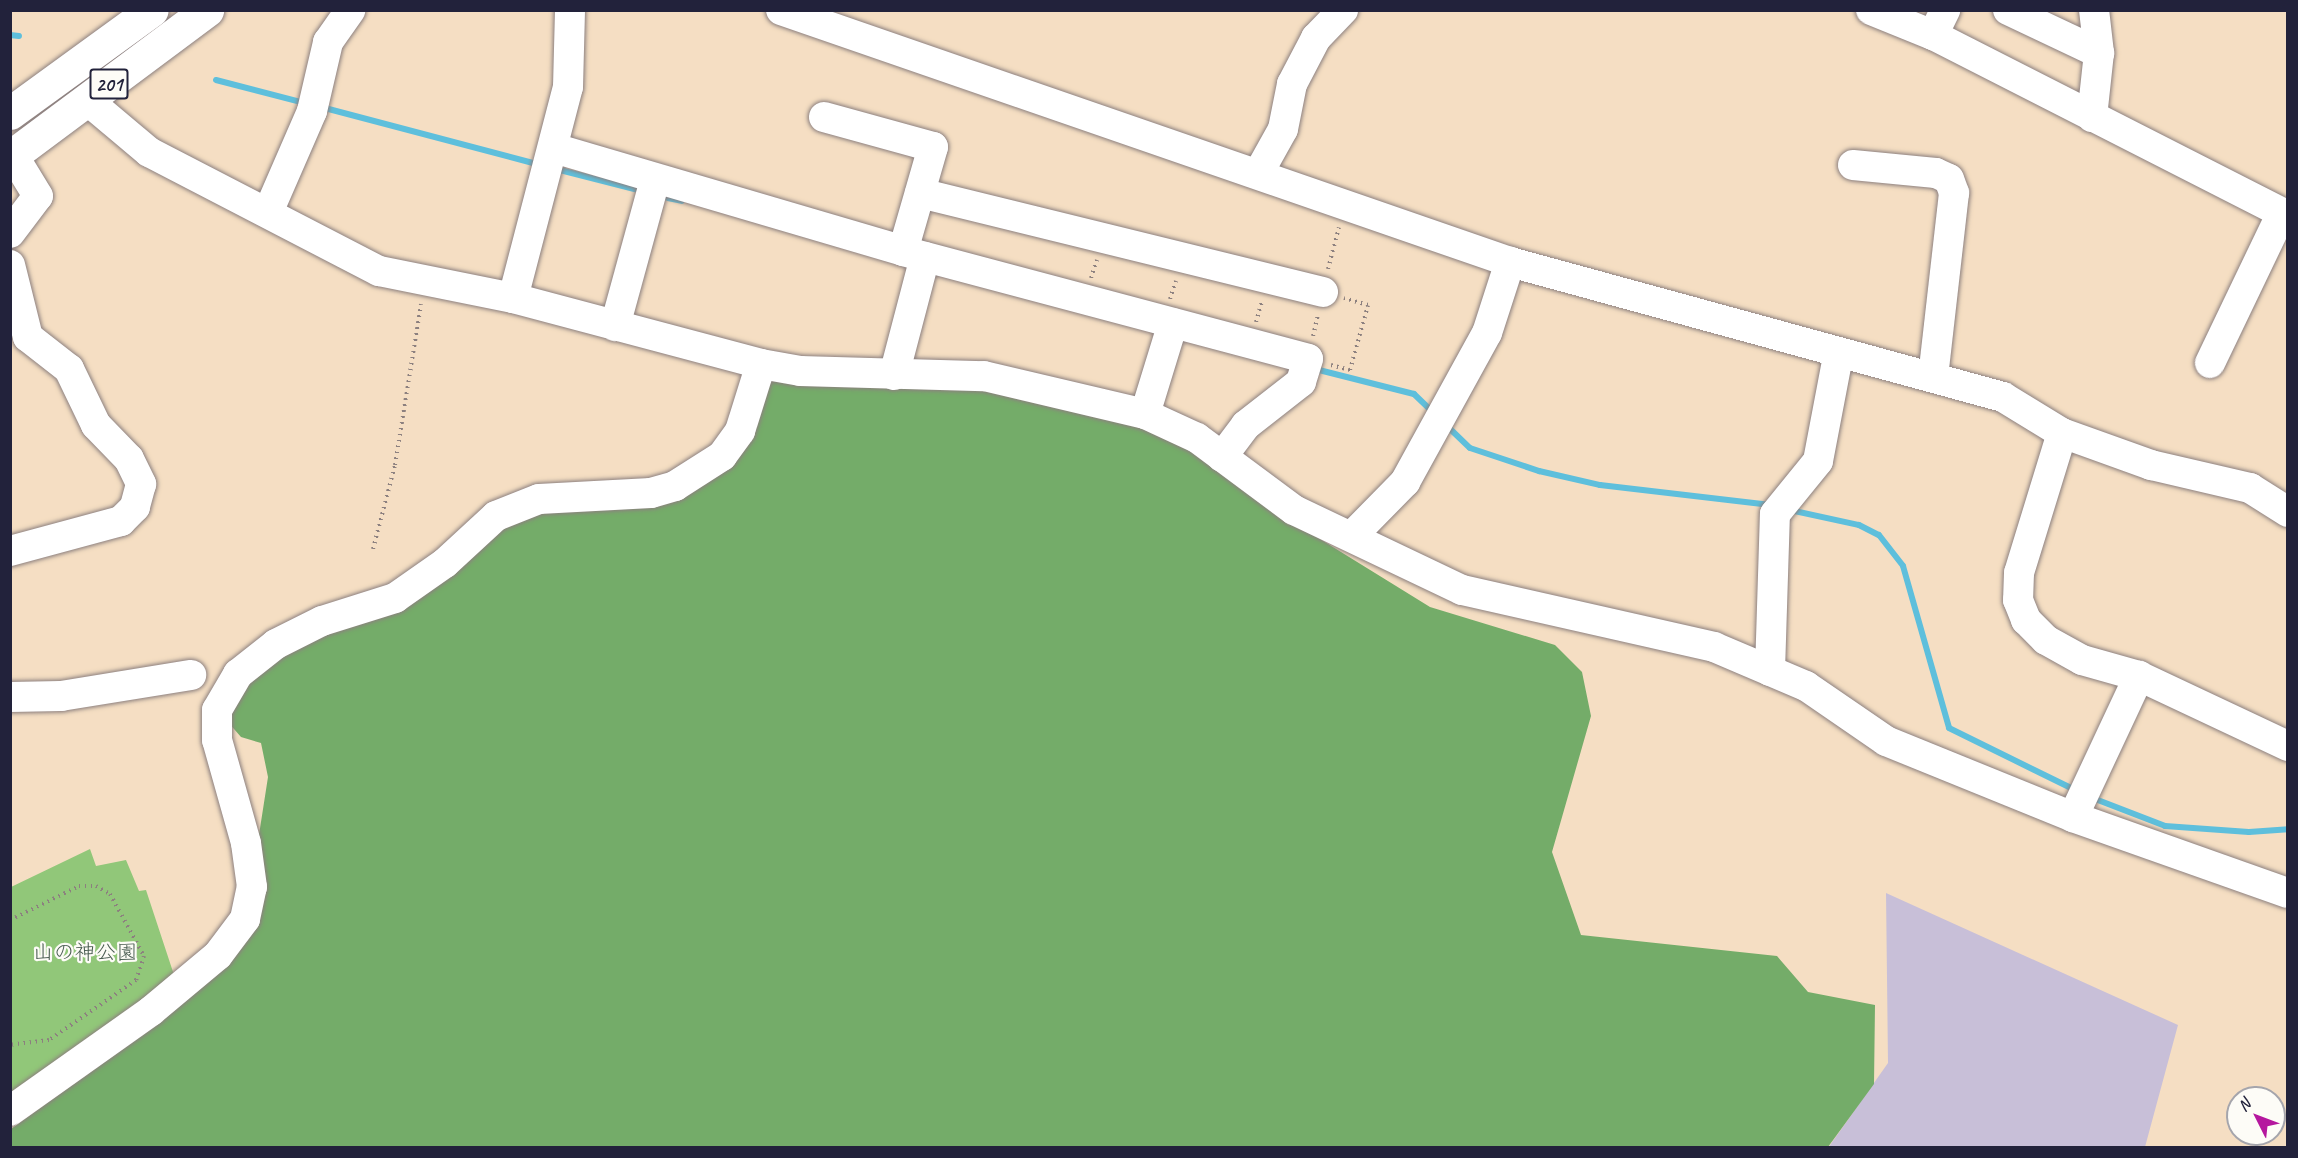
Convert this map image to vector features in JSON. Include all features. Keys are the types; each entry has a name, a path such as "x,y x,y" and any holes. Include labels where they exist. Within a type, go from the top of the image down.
{"highway":[{"name":"201","path":"10,113 152,10"},
{"name":"201","path":"12,156 207,10"}],"street":[{"path":"269,210 314,104 328,42 350,10"},
{"path":"513,298 551,159 572,60 570,10"},
{"path":"781,10 1510,262 1838,356 1933,376 2003,397 2062,433 2151,465 2250,488 2288,512"},
{"path":"1258,174 1283,129 1292,84 1316,38 1343,10"},
{"path":"1871,10 1939,23 2092,117 2284,215 2210,363"},
{"path":"2008,10 2099,53"},
{"path":"2092,117 2099,53 2094,10"},
{"path":"87,100 149,152 269,210 379,271 424,282 513,298 761,364 894,375 984,376 1145,414 1197,438 1294,510 1462,590 1714,647 1806,686 1886,741 2080,801 2288,893"},
{"path":"824,117 933,147 920,193 916,258 894,375"},
{"path":"10,232 38,196 12,156"},
{"path":"551,159 655,180 916,258 1085,299 1169,327 1251,343 1305,367 1246,425 1222,457"},
{"path":"1853,165 1936,173 1949,179 1954,193 1933,376"},
{"path":"615,326 655,180"},
{"path":"920,193 1323,292"},
{"path":"1352,536 1405,482 1438,418 1487,333 1510,262"},
{"path":"10,265 28,338 69,369 96,425 129,459 141,484 135,507 121,521 10,551"},
{"path":"1145,414 1169,327"},
{"path":"1770,671 1781,507 1818,461 1838,356"},
{"path":"10,1111 151,1011 218,954 245,919 252,887 246,843 217,740 217,710 238,674 276,644 322,621 395,598 445,563 496,516 539,499 651,494 675,486 723,456 740,431 761,364"},
{"path":"2062,433 2019,573 2018,600 2026,620 2046,640 2082,660 2139,676 2288,746"},
{"path":"10,697 61,696 191,675"},
{"path":"2080,801 2139,676"}],"path":[{"path":"1323,292 1368,305 1350,370 1305,367 1323,292 1346,205"},
{"path":"1085,299 1103,237"},
{"path":"1169,327 1182,257"},
{"path":"1251,343 1268,279"},
{"path":"372,549 395,465 424,282"},
{"path":"10,920 79,886 96,886 110,894 144,956 136,980 49,1040 10,1045"}],"shaded area":[{"path":"1886,893 2178,1025 2145,1147 1828,1148 1888,1063"}],"green space":[{"path":"766,377 987,384 1155,425 1286,518 1430,607 1555,645 1582,672 1591,716 1552,852 1581,935 1777,956 1808,992 1875,1005 1874,1084 1828,1147 11,1148 11,1129 160,1022 227,966 256,854 268,777 261,743 241,737 227,721 247,685 285,655 505,527 548,510 684,497"},
{"name":"山の神公園","path":"90,849 96,866 126,860 139,891 146,890 176,981 11,1102 11,887"}],"waterway":[{"path":"10,35 19,36"},
{"path":"216,80 305,103"},
{"path":"321,107 540,165"},
{"path":"556,169 634,189"},
{"path":"668,198 682,201"},
{"path":"1315,369 1414,394 1435,414"},
{"path":"1446,425 1470,448 1539,471 1600,485 1771,505"},
{"path":"1790,510 1859,525 1879,535 1903,566 1949,728 2075,790"},
{"path":"2090,797 2165,826 2249,832 2288,829"}]}
